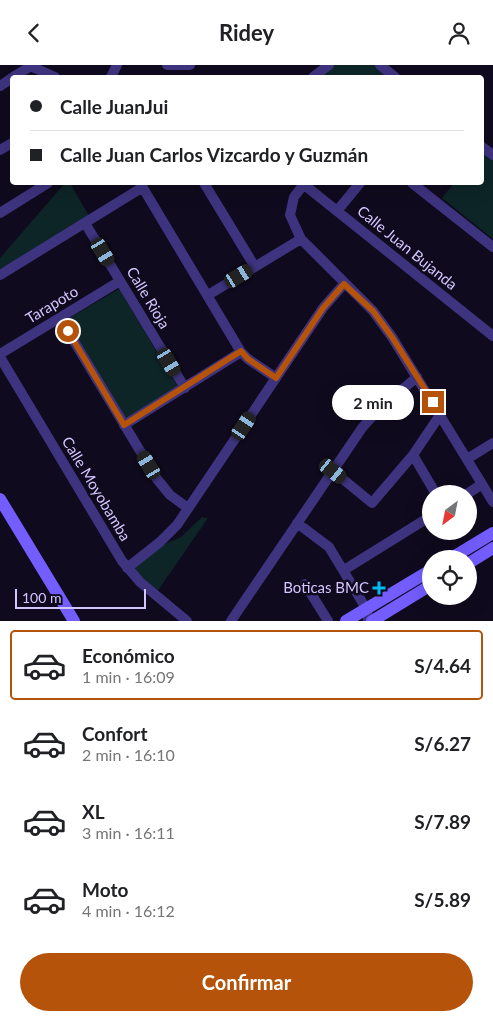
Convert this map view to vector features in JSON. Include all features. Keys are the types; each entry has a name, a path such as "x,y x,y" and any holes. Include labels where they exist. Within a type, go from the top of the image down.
{"main road":[{"path":"0,499 74,621"},
{"path":"465,550 493,533"},
{"path":"477,558 493,548"},
{"path":"369,617 422,577"},
{"path":"346,621 369,617 422,590"}],"street":[{"path":"167,65 190,65"},
{"path":"316,75 329,65"},
{"path":"380,65 393,75"},
{"path":"17,75 30,66 50,75"},
{"path":"0,213 45,185"},
{"path":"0,275 85,223 142,185 241,351 248,359 276,378"},
{"path":"205,185 255,267"},
{"path":"302,185 294,197 290,215 302,239 344,284 373,311 392,337 493,502"},
{"name":"Calle Juan Bujanda","path":"305,185 493,336"},
{"path":"337,211 358,185"},
{"path":"415,185 493,247"},
{"name":"Calle Rioja","path":"85,223 185,388"},
{"path":"208,295 302,239"},
{"name":"Tarapoto","path":"0,355 120,281"},
{"path":"127,568 168,534 188,509 323,308 344,284"},
{"path":"60,317 157,479 170,495 188,509"},
{"path":"124,425 241,351"},
{"name":"Calle Moyobamba","path":"0,355 127,568 149,590 186,621"},
{"path":"231,621 369,419 417,377"},
{"path":"333,471 372,503 413,455 440,415"},
{"path":"467,459 493,443"},
{"path":"413,455 431,485"},
{"path":"478,487 482,484"},
{"path":"344,570 422,522"},
{"path":"297,523 329,547 344,570 369,617"},
{"path":"305,584 328,621"}],"green space":[{"path":"335,65 374,65 387,75 322,75"},
{"path":"484,152 493,160 493,239 442,198 452,185 484,185"},
{"path":"63,185 71,185 89,216 0,271 0,258"},
{"path":"119,289 178,387 125,418 66,320"},
{"path":"202,517 208,518 157,592 132,567 165,544 181,537"}],"place":[{"name":"Boticas BMC","path":"379,588"}],"route":[{"path":"68,331 124,425 241,351 248,359 276,378 323,308 344,284 373,311 392,337 433,402"}]}
